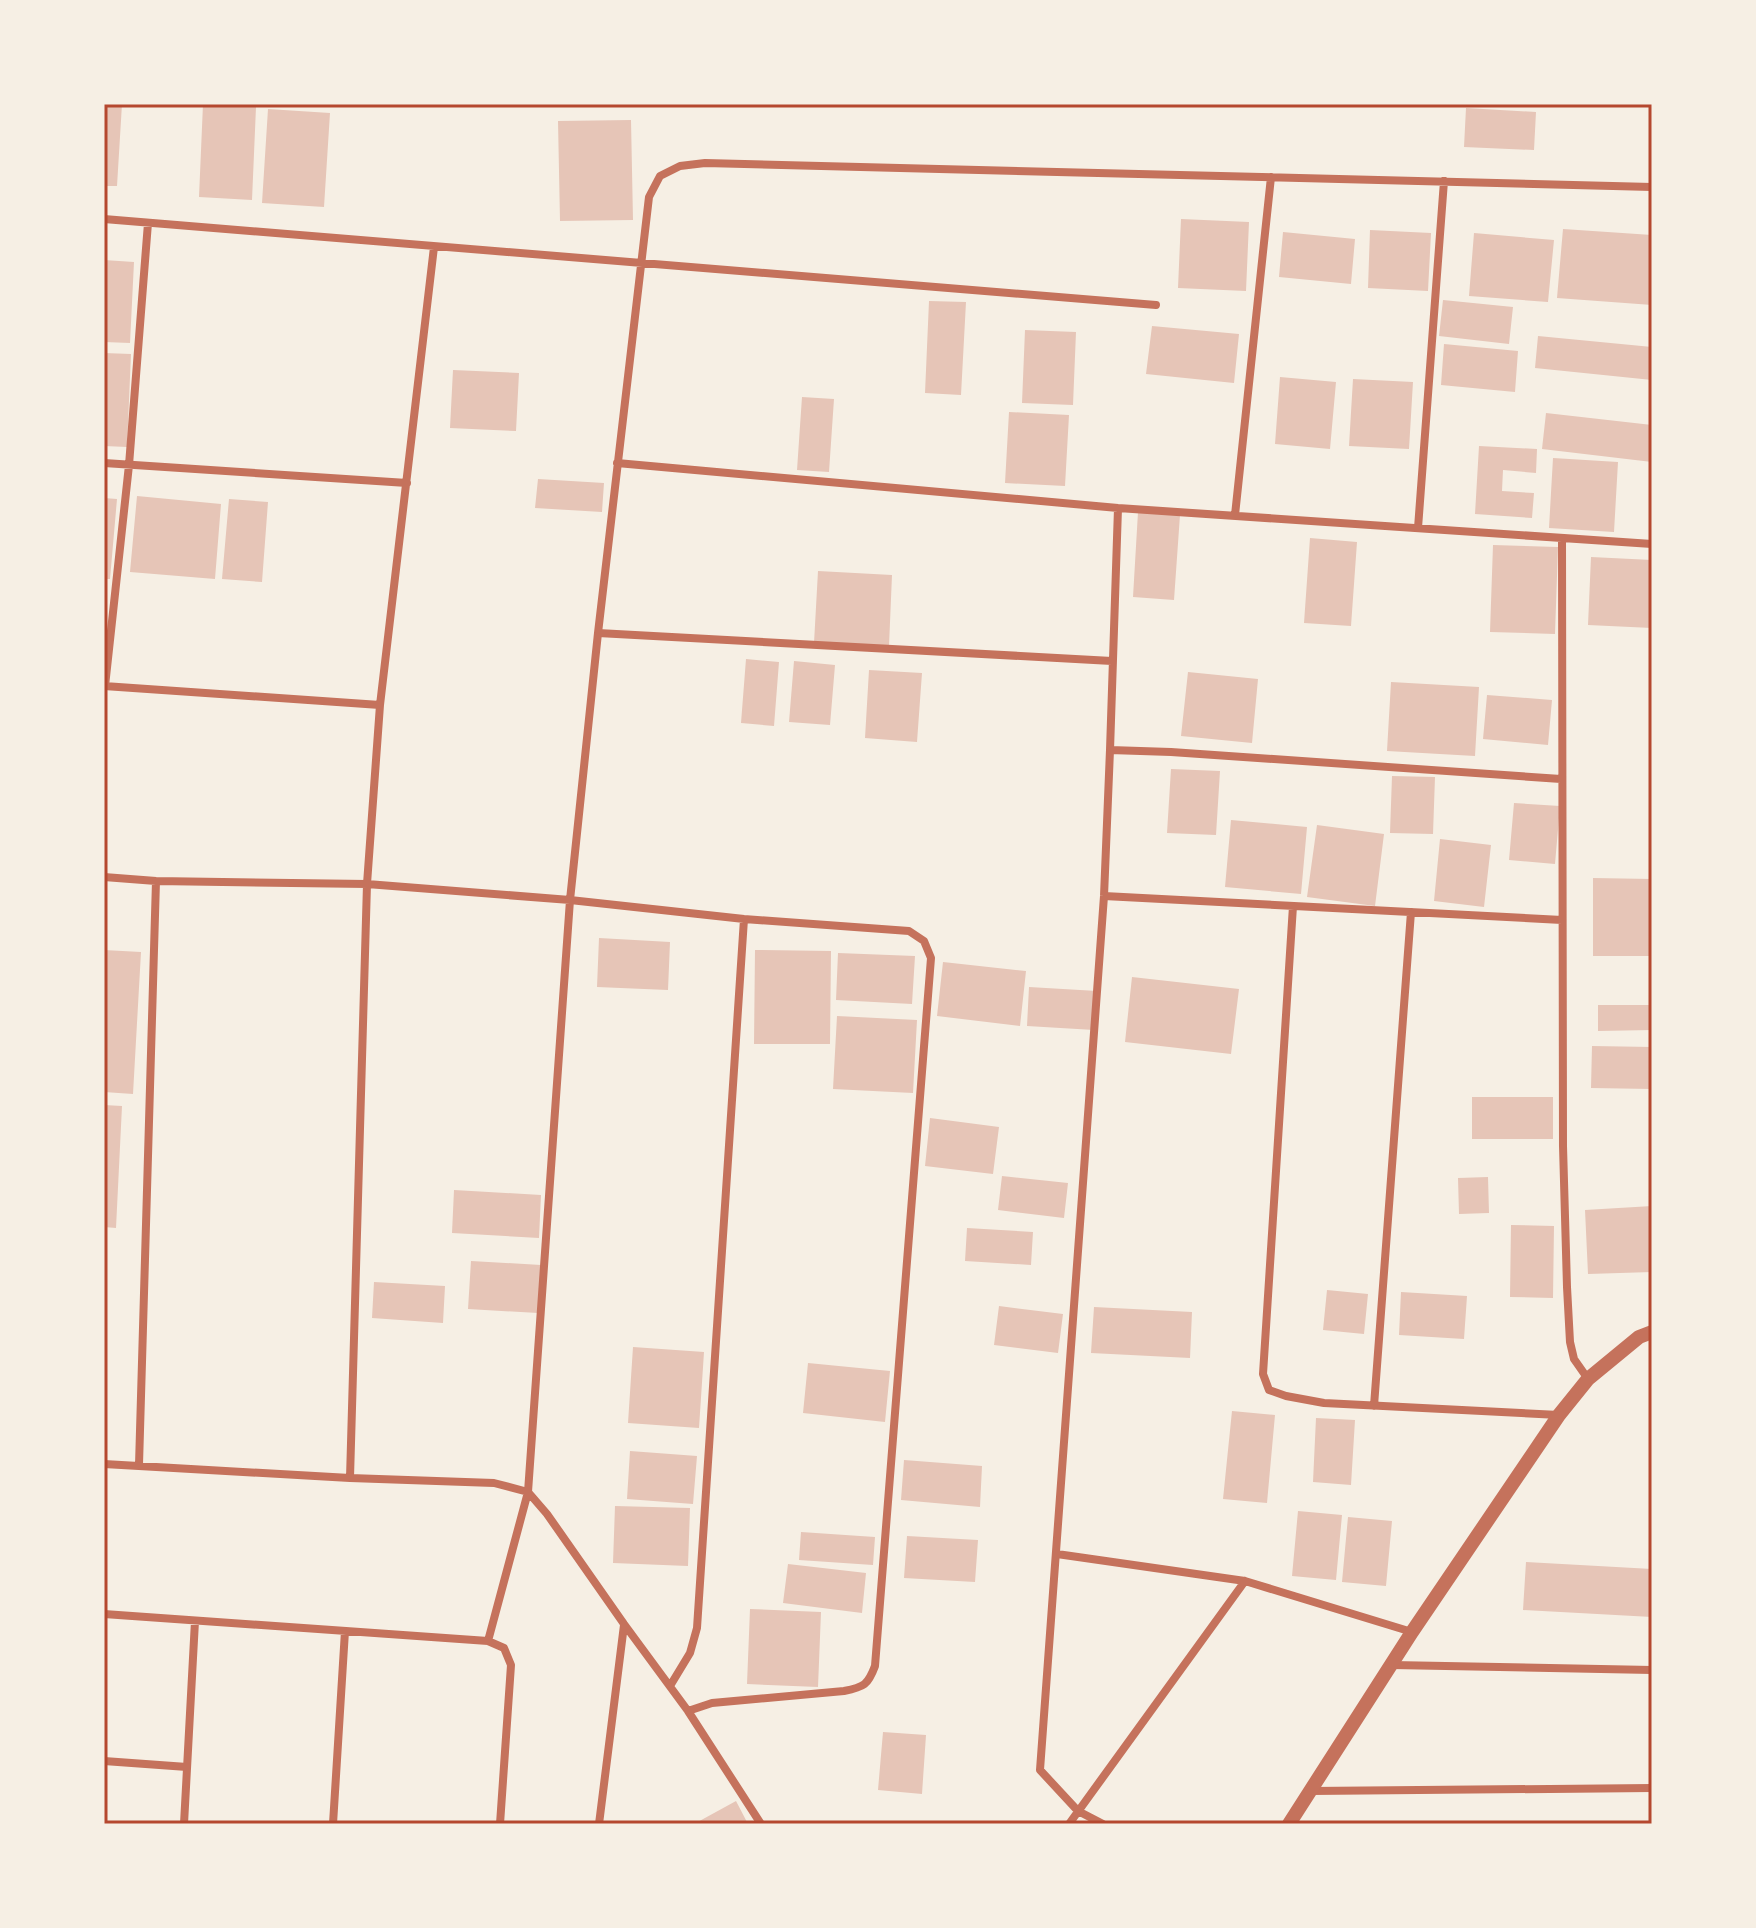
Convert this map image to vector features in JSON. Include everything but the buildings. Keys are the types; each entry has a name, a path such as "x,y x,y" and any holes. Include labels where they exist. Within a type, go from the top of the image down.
{"street":[{"path":"488,1641 528,1492 570,900 649,197 660,176 680,166 705,163 1652,187"},
{"path":"1235,515 1271,177"},
{"path":"1418,528 1444,181"},
{"path":"104,219 1156,305"},
{"path":"148,223 129,465 104,686 380,705"},
{"path":"350,1478 367,884 380,705 434,247"},
{"path":"104,463 407,483"},
{"path":"617,463 1118,508 1652,544"},
{"path":"1103,1824 1078,1811 1040,1770 1104,896 1118,508"},
{"path":"1562,538 1563,1146 1567,1287 1574,1359 1588,1379"},
{"path":"598,633 1112,661"},
{"path":"1110,750 1561,779"},
{"path":"104,877 156,881 367,884 909,931 924,941 931,958 875,1666 869,1681 860,1688 712,1703 688,1711"},
{"path":"139,1465 156,881"},
{"path":"1104,896 1562,920"},
{"path":"1293,906 1263,1374 1269,1390 1324,1403 1559,1415"},
{"path":"1374,1406 1411,912"},
{"path":"670,1686 690,1653 697,1628 744,919"},
{"path":"1289,1824 1412,1632 1559,1415 1588,1379 1639,1337 1652,1332"},
{"path":"104,1464 494,1483 528,1492 688,1711 761,1824"},
{"path":"1057,1554 1245,1581 1412,1632"},
{"path":"1069,1824 1245,1581"},
{"path":"104,1614 488,1641 504,1648 511,1665 500,1824"},
{"path":"184,1824 195,1621"},
{"path":"599,1824 624,1624"},
{"path":"333,1824 345,1631"},
{"path":"1391,1665 1652,1670"},
{"path":"104,1761 187,1767"},
{"path":"1310,1791 1652,1788"}]}
